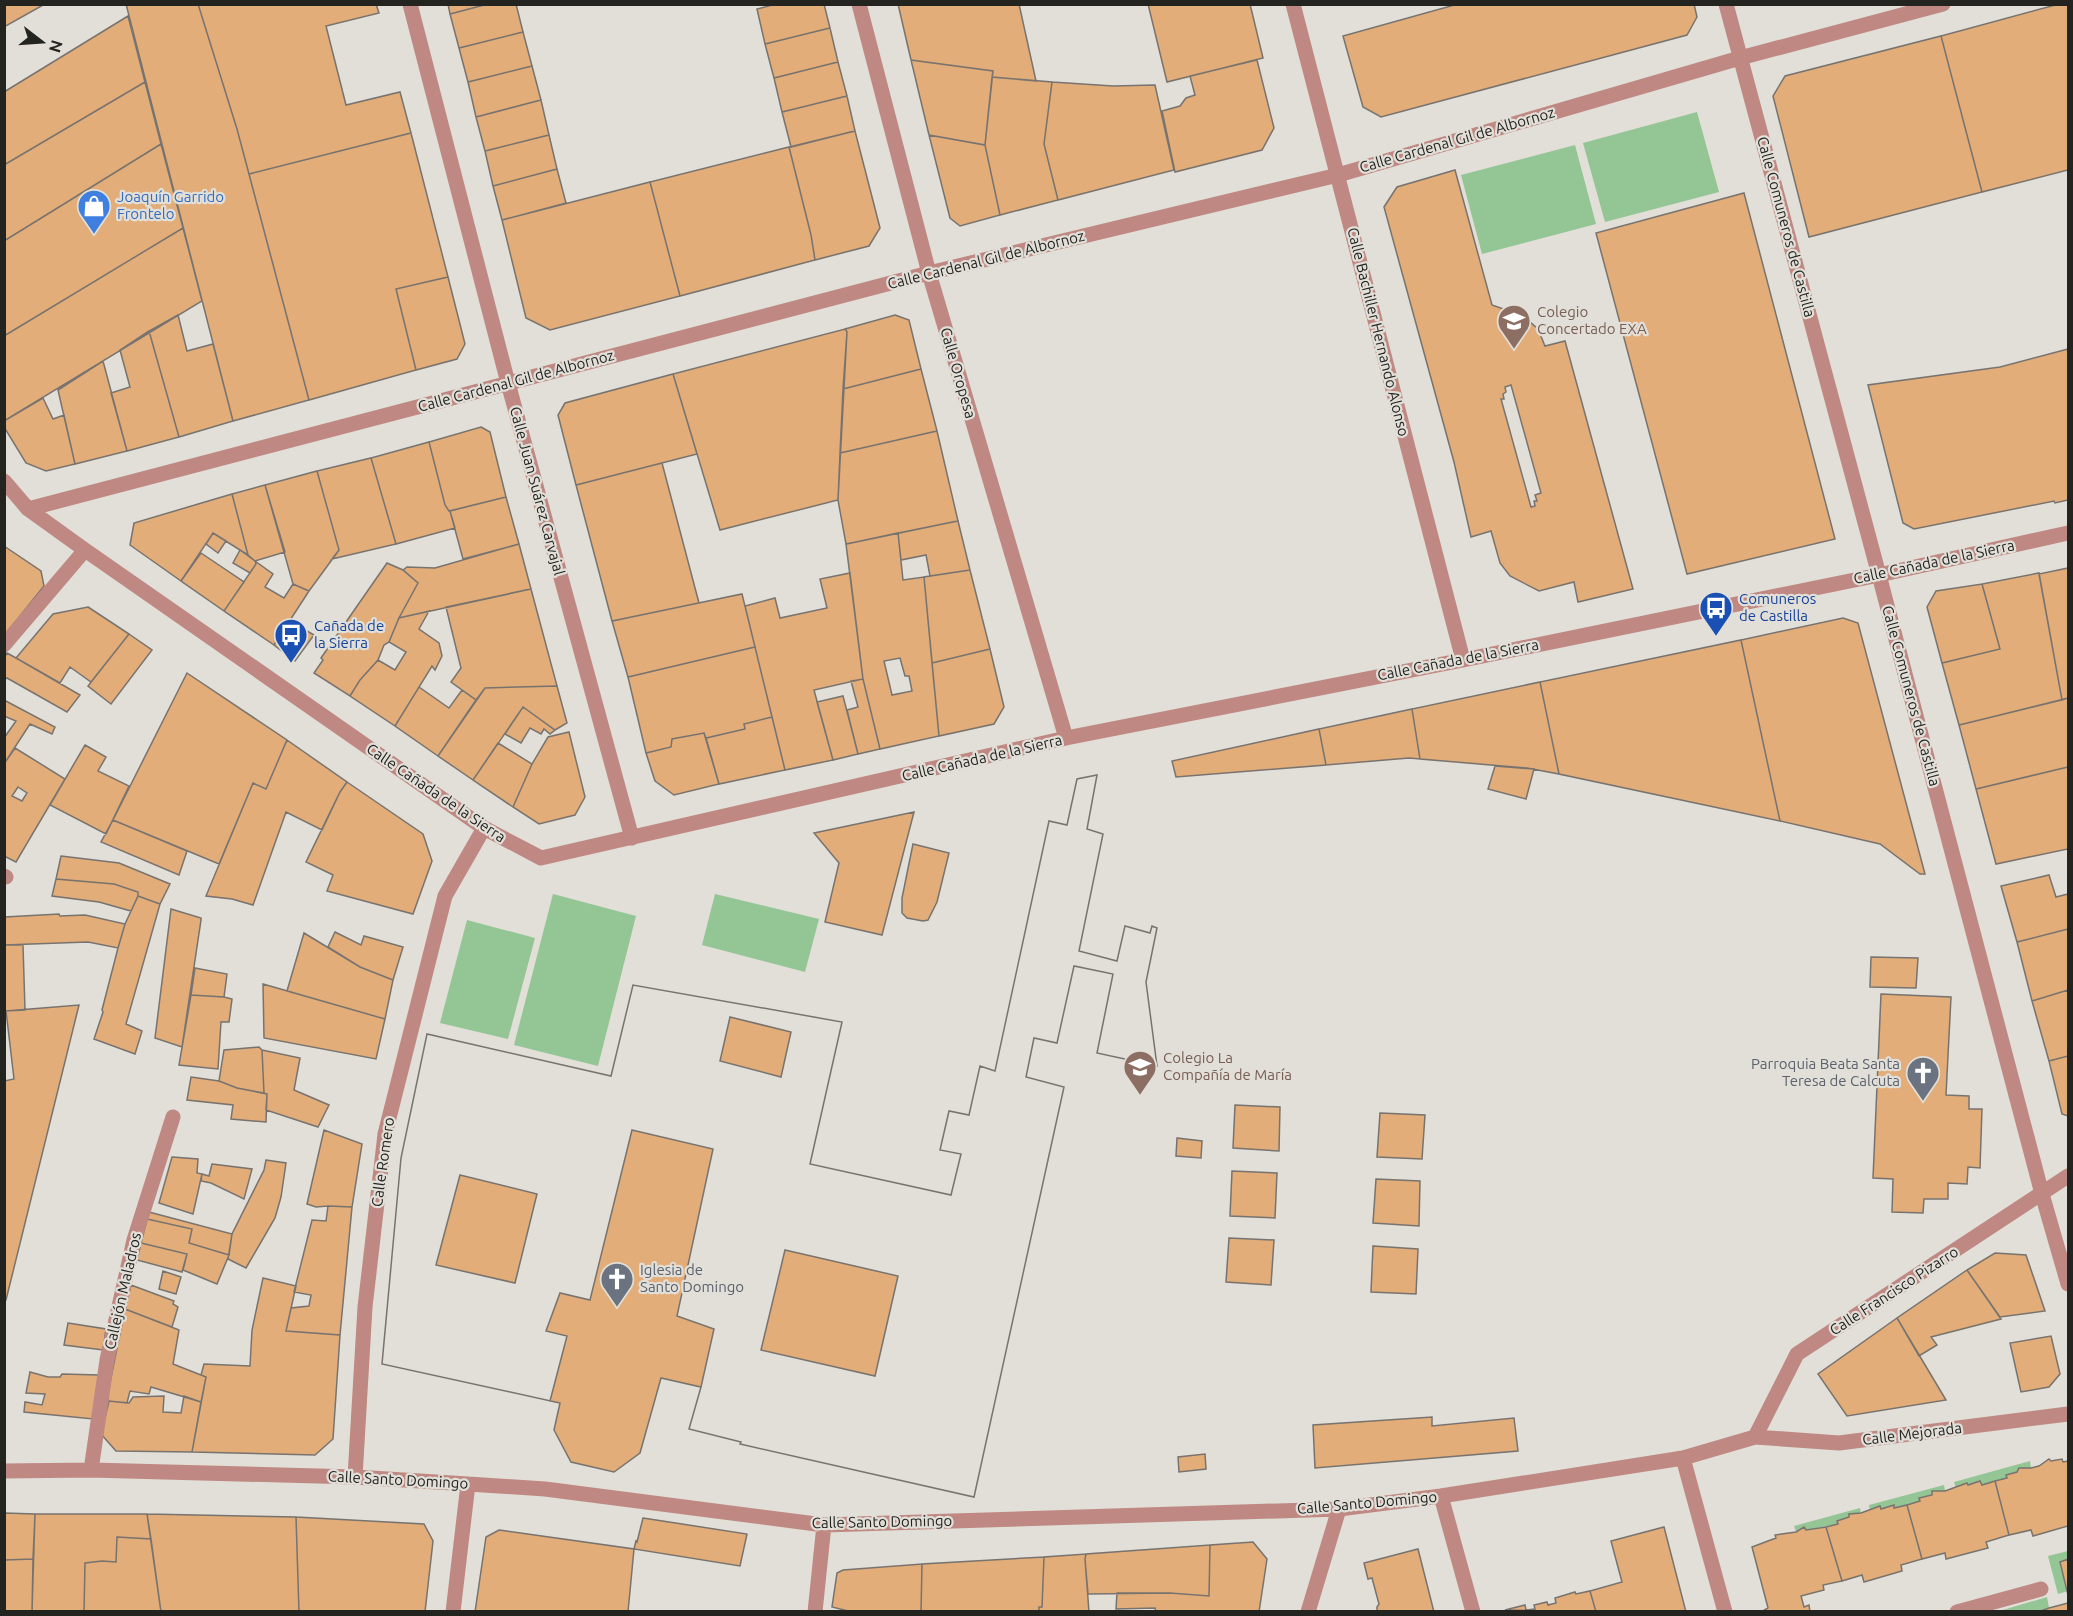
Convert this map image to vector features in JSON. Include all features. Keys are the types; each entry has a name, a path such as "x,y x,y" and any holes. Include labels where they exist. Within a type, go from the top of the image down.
{"street":[{"name":"Calle Juan Suárez Carvajal","path":"410,4 508,383 633,838"},
{"name":"Calle Oropesa","path":"859,4 929,273 1066,738"},
{"name":"Calle Bachiller Hernando Alonso","path":"1293,4 1463,660"},
{"name":"Calle Comuneros de Castilla","path":"1726,4 2042,1194 2068,1284"},
{"name":"Calle Cardenal Gil de Albornoz","path":"28,509 929,273 1338,175 1740,58 1943,4"},
{"name":"Calle Cañada de la Sierra","path":"4,482 28,509 84,550 484,828 541,858 1066,738 1463,660 2068,533"},
{"path":"4,645 84,550"},
{"name":"Calle Romero","path":"355,1477 365,1307 385,1134 445,896 484,828"},
{"name":"Callejón Maladros","path":"91,1470 107,1360 134,1240 173,1117"},
{"name":"Calle Francisco Pizarro","path":"1755,1437 1797,1354 2068,1176"},
{"name":"Calle Mejorada","path":"1755,1437 1839,1443 2068,1414"},
{"name":"Calle Santo Domingo","path":"4,1471 91,1470 355,1477 545,1489 824,1526 1339,1509 1441,1496 1683,1458 1755,1437"},
{"path":"1683,1458 1725,1611"},
{"path":"453,1611 468,1484"},
{"path":"1441,1496 1473,1611"},
{"path":"1308,1611 1339,1509"},
{"path":"815,1611 824,1526"},
{"path":"1957,1611 2041,1589"}],"green space":[{"path":"1697,112 1719,192 1605,222 1583,143"},
{"path":"1575,145 1596,224 1482,254 1461,175"},
{"path":"553,894 636,916 598,1066 514,1045"},
{"path":"715,894 819,919 805,972 702,945"},
{"path":"467,920 535,938 508,1039 440,1023"},
{"path":"2030,1461 2031,1468 2019,1468 2017,1472 2006,1475 2007,1478 1982,1485 1968,1485 1967,1483 1956,1488 1954,1482"},
{"path":"1944,1485 1945,1491 1932,1491 1932,1495 1919,1498 1920,1501 1894,1508 1893,1505 1881,1509 1879,1506 1870,1511 1869,1505"},
{"path":"1860,1508 1861,1513 1849,1514 1849,1517 1837,1521 1838,1524 1796,1532 1794,1526"},
{"path":"2068,1551 2068,1559 2060,1562 2068,1591 2058,1594 2048,1556"},
{"path":"2047,1597 2049,1608 2038,1611 1996,1612"}],"building":[{"path":"4,4 45,4 4,27"},
{"path":"126,4 198,4 237,129 309,400 233,421"},
{"path":"198,4 376,4 379,13 326,26 346,105 400,92 411,133 249,174"},
{"path":"448,4 488,4 450,14"},
{"path":"488,4 516,4 523,32 459,48 450,14"},
{"path":"776,4 824,4 830,28 765,44 757,9"},
{"path":"898,4 1019,4 1036,81 992,77 993,71 911,60"},
{"path":"1148,4 1250,4 1263,58 1167,82"},
{"path":"1458,4 1694,4 1697,17 1687,35 1381,117 1363,107 1343,36"},
{"path":"2059,4 2068,4 2068,170 1982,192 1941,36"},
{"path":"128,16 145,82 4,165 4,92"},
{"path":"830,28 838,62 774,78 765,44"},
{"path":"523,32 532,66 468,82 459,48"},
{"path":"1941,36 1982,192 1809,237 1773,96 1785,76"},
{"path":"911,60 993,71 985,145 929,135"},
{"path":"1257,60 1274,128 1262,150 1175,172 1162,111 1180,106 1186,98 1195,95 1190,76"},
{"path":"838,62 847,96 782,112 774,78"},
{"path":"532,66 541,100 476,117 468,82"},
{"path":"992,77 1052,82 1044,144 1058,200 1000,215 985,145"},
{"path":"145,82 161,144 4,241 4,165"},
{"path":"1052,82 1113,86 1155,85 1174,170 1058,200 1044,144"},
{"path":"847,96 855,131 791,147 782,112"},
{"path":"541,100 549,135 485,151 476,117"},
{"path":"855,131 880,228 869,246 815,260 789,147"},
{"path":"411,133 448,277 396,289 416,370 309,400 249,174"},
{"path":"549,135 557,169 493,186 485,151"},
{"path":"929,135 985,145 1000,215 960,226 950,218"},
{"name":"Joaquín Garrido Frontelo","path":"161,144 183,228 4,336 4,241"},
{"path":"789,147 815,260 680,296 650,182"},
{"path":"557,169 566,203 502,220 493,186"},
{"path":"1455,170 1492,305 1523,316 1538,329 1545,346 1565,341 1633,589 1578,602 1574,582 1539,591 1510,576 1500,563 1491,531 1471,537 1454,462 1384,207 1397,187","holes":["1511,385 1541,493 1535,495 1537,501 1534,501 1535,506 1531,507 1501,399 1504,399 1505,387"]},
{"path":"650,182 680,296 550,330 526,318 502,220"},
{"path":"1744,193 1835,539 1687,574 1596,233"},
{"path":"183,228 202,301 4,421 4,336"},
{"path":"448,277 465,344 457,359 416,370 396,289"},
{"path":"178,315 187,351 213,344 233,421 179,437 149,331"},
{"path":"895,315 909,320 921,369 843,389 847,332 845,329"},
{"path":"845,329 847,332 838,500 720,530 673,374"},
{"path":"149,331 179,437 127,451 111,393 130,387 120,350"},
{"path":"2068,349 2068,500 1914,529 1903,523 1868,385 2000,367"},
{"path":"103,361 127,451 75,464 58,390"},
{"path":"921,369 937,431 840,453 843,389"},
{"path":"673,374 697,454 576,485 558,415 565,403"},
{"path":"43,398 53,419 64,415 75,464 46,471 26,463 4,427 4,421"},
{"path":"481,427 490,432 506,497 449,511 445,505 429,442"},
{"path":"937,431 958,521 846,544 838,500 840,453"},
{"path":"429,442 445,505 450,511 455,528 396,544 371,458"},
{"path":"371,458 396,544 332,559 339,550 317,471"},
{"path":"662,463 699,603 612,621 576,485"},
{"path":"317,471 339,550 309,591 293,584 265,485"},
{"path":"265,485 285,552 255,561 248,555 232,494"},
{"path":"232,494 248,555 213,533 181,581 130,545 134,523"},
{"path":"506,497 519,544 463,559 450,511"},
{"path":"958,521 970,570 930,576 926,555 901,560 898,533"},
{"path":"213,533 226,541 218,553 206,544"},
{"path":"898,533 903,580 924,577 939,736 880,749 863,679 846,544","holes":["900,658 905,676 909,676 912,691 892,695 884,661"]},
{"path":"519,544 531,589 399,618 418,583 403,570 407,567 435,568"},
{"path":"4,546 41,571 44,586 4,636"},
{"path":"240,550 255,561 256,564 250,573 233,563"},
{"path":"201,553 244,582 224,611 181,581"},
{"path":"255,561 273,574 265,587 284,598 293,584 309,591 274,645 224,611 256,564"},
{"path":"387,563 403,570 418,583 389,642 384,645 378,660 360,680 350,696 314,673 323,660 321,658"},
{"path":"2068,568 2068,698 2062,700 2039,574"},
{"path":"970,570 990,649 932,663 924,577"},
{"path":"850,573 863,679 814,690 833,760 785,770 745,606 775,598 780,618 827,608 820,579"},
{"path":"2039,573 2062,700 1959,725 1942,663 2000,649 1982,584"},
{"path":"1982,584 2000,649 1942,663 1927,607 1936,591"},
{"path":"531,589 557,686 485,688 476,700 451,682 461,668 446,607"},
{"path":"742,594 755,647 628,677 612,621"},
{"path":"88,607 129,634 91,682 70,667 60,683 16,658 53,614"},
{"path":"429,611 419,629 439,643 442,656 435,670 432,666 395,726 350,696 360,680 378,660 395,670 406,652 389,642 399,618"},
{"path":"1843,618 1858,623 1925,874 1920,874 1880,844 1780,821 1741,640"},
{"path":"290,621 314,635 295,661 274,645"},
{"path":"129,634 152,650 111,704 88,686"},
{"path":"1741,640 1780,821 1559,774 1540,682"},
{"path":"755,647 772,717 744,724 745,729 706,738 704,733 672,739 671,747 646,753 628,677"},
{"path":"990,649 1004,707 994,724 939,736 932,663"},
{"path":"7,653 80,695 67,712 7,678 4,680 4,658"},
{"path":"187,673 287,740 266,789 253,783 219,864 113,820"},
{"path":"863,679 880,749 858,754 847,710 858,707 851,681"},
{"path":"1540,682 1559,774 1527,768 1420,759 1412,709"},
{"path":"557,686 567,723 555,730 523,707 473,780 438,756 485,688"},
{"path":"419,687 449,708 462,690 476,700 438,756 395,726"},
{"path":"843,696 858,754 833,760 817,702"},
{"path":"2068,698 2068,767 1976,789 1959,725"},
{"path":"4,700 55,727 52,734 30,724 4,764 4,738 16,721 4,716"},
{"path":"523,707 555,730 550,734 544,729 541,734 530,728 521,743 505,734"},
{"path":"1412,709 1420,759 1326,765 1319,729"},
{"path":"772,717 785,770 719,784 706,738 745,729 744,724"},
{"path":"1319,729 1326,765 1176,777 1172,761"},
{"path":"569,732 585,797 575,815 539,824 513,807 532,764 548,737"},
{"path":"704,733 719,784 674,795 655,781 646,753 671,747 672,739"},
{"path":"287,740 347,782 322,830 286,812 253,905 232,899 206,896 253,783 266,789"},
{"path":"498,743 532,764 513,807 473,780"},
{"path":"85,745 106,757 98,771 129,786 106,834 50,805"},
{"path":"15,748 65,779 16,862 4,856 4,764","holes":["18,787 27,793 22,801 12,796"]},
{"path":"1495,766 1534,769 1526,799 1488,789"},
{"path":"2068,767 2068,849 1996,864 1976,789"},
{"path":"1097,775 1087,829 1103,834 1079,951 1117,961 1125,926 1150,933 1152,926 1157,928 1146,982 1157,1066 1097,1053 1113,974 1074,966 1057,1043 1034,1038 1026,1077 1064,1087 974,1497 740,1444 741,1442 689,1429 701,1387 661,1378 640,1453 614,1472 571,1462 554,1430 560,1403 382,1364 401,1158 427,1034 611,1076 633,985 842,1022 810,1164 951,1195 961,1154 940,1150 949,1111 969,1115 980,1066 995,1071 1049,821 1067,825 1077,779","holes":["730,1017 791,1032 781,1077 720,1061","460,1175 537,1194 515,1283 436,1265","785,1250 898,1276 875,1376 761,1350"]},
{"path":"1097,775 1087,829 1103,834 1079,951 1117,961 1125,926 1150,933 1152,926 1157,928 1146,982 1157,1066 1097,1053 1113,974 1074,966 1057,1043 1034,1038 1026,1077 1064,1087 974,1497 740,1444 741,1442 689,1429 701,1387 661,1378 640,1453 614,1472 571,1462 554,1430 560,1403 382,1364 401,1158 427,1034 611,1076 633,985 842,1022 810,1164 951,1195 961,1154 940,1150 949,1111 969,1115 980,1066 995,1071 1049,821 1067,825 1077,779"},
{"path":"347,782 423,834 432,861 413,914 327,891 333,875 306,862"},
{"path":"914,812 882,935 825,922 839,863 814,833"},
{"path":"113,820 187,851 179,875 101,842"},
{"path":"913,844 949,853 937,902 928,920 923,921 907,918 902,913 902,898"},
{"path":"61,856 119,863 170,884 160,904 138,896 138,892 114,884 56,879"},
{"path":"2049,875 2056,897 2068,894 2068,929 2017,942 2001,886"},
{"path":"56,879 114,884 138,892 138,896 131,911 99,902 52,896"},
{"path":"138,896 160,904 126,1024 142,1031 135,1054 94,1039 125,924"},
{"path":"171,909 201,918 182,1047 155,1038"},
{"path":"59,914 60,916 85,915 125,924 118,948 88,942 4,945 5,917"},
{"path":"2068,929 2068,990 2032,1001 2017,942"},
{"path":"335,932 361,945 364,936 403,947 393,980 360,967 328,947"},
{"path":"304,933 360,967 393,980 385,1019 287,991"},
{"path":"4,945 23,945 25,1010 4,1011"},
{"path":"1871,957 1918,958 1916,988 1870,987"},
{"path":"195,968 227,974 224,997 191,995"},
{"path":"263,984 385,1019 376,1059 264,1038"},
{"path":"2068,990 2068,1056 2049,1061 2032,1001"},
{"name":"Parroquia Beata Santa Teresa de Calcuta","path":"1881,994 1951,997 1946,1095 1969,1096 1969,1109 1982,1109 1980,1168 1968,1167 1967,1184 1948,1183 1948,1199 1924,1199 1923,1213 1892,1212 1893,1179 1873,1178"},
{"path":"191,995 232,999 229,1022 221,1022 218,1069 179,1065"},
{"path":"79,1005 6,1300 4,1300 4,1081 14,1079 6,1011"},
{"path":"259,1047 262,1050 264,1093 237,1088 219,1081 224,1050"},
{"path":"262,1050 300,1058 294,1090 329,1105 318,1127 266,1110 267,1094 264,1093"},
{"path":"2068,1056 2068,1116 2062,1114 2049,1061"},
{"path":"191,1077 219,1081 237,1088 267,1094 266,1122 231,1119 233,1105 187,1100"},
{"path":"1235,1105 1280,1107 1279,1151 1233,1148"},
{"path":"1380,1113 1425,1115 1422,1159 1377,1157"},
{"path":"324,1130 362,1144 352,1207 316,1207 307,1204"},
{"name":"Iglesia de Santo Domingo","path":"632,1130 713,1149 677,1316 714,1329 701,1387 661,1378 640,1453 614,1472 571,1462 554,1430 560,1403 550,1401 567,1336 546,1331 560,1293 590,1300"},
{"path":"1177,1138 1202,1141 1201,1158 1176,1156"},
{"path":"172,1157 198,1159 197,1173 202,1174 193,1214 159,1203"},
{"path":"266,1160 286,1163 281,1197 275,1218 246,1268 228,1259 232,1234 264,1170"},
{"path":"212,1164 252,1169 244,1199 211,1183 201,1181 202,1174 209,1176"},
{"path":"1232,1171 1277,1173 1275,1218 1230,1216"},
{"path":"1376,1179 1420,1181 1419,1226 1373,1223"},
{"path":"328,1206 352,1207 340,1335 286,1331 291,1308 309,1306 311,1295 294,1292 312,1220 326,1221"},
{"path":"149,1212 232,1234 229,1255 189,1243 192,1229 147,1219"},
{"path":"147,1219 192,1229 189,1243 229,1255 217,1284 183,1270 187,1254 141,1243"},
{"path":"1229,1238 1274,1240 1271,1285 1226,1282"},
{"path":"141,1243 187,1254 182,1272 137,1260"},
{"path":"1373,1246 1418,1249 1416,1294 1371,1292"},
{"path":"1995,1253 2026,1255 2045,1311 2000,1317 1967,1270"},
{"path":"1967,1270 2001,1319 1931,1337 1937,1345 1919,1356 1897,1318"},
{"path":"163,1271 181,1277 176,1294 159,1289"},
{"path":"263,1278 296,1286 286,1331 340,1335 333,1439 315,1455 192,1452 206,1377 201,1375 204,1364 250,1366 252,1330"},
{"path":"131,1285 174,1301 173,1304 178,1307 172,1327 125,1309"},
{"path":"125,1309 179,1330 173,1364 206,1377 201,1402 151,1387 149,1394 130,1391 127,1403 109,1401 107,1397"},
{"path":"1897,1318 1946,1400 1847,1416 1818,1374"},
{"path":"68,1323 106,1329 103,1350 64,1345"},
{"path":"2051,1336 2060,1374 2049,1387 2021,1392 2010,1343"},
{"path":"30,1372 48,1377 60,1377 62,1374 99,1375 93,1419 24,1412 25,1402 42,1405 45,1394 26,1393"},
{"path":"164,1396 163,1412 181,1413 184,1396 201,1402 192,1452 116,1451 101,1434 109,1401 129,1403 133,1397"},
{"path":"1432,1417 1432,1426 1514,1418 1518,1451 1315,1468 1313,1425"},
{"path":"1205,1454 1206,1469 1179,1472 1178,1457"},
{"path":"2049,1459 2068,1461 2068,1526 2033,1536 2031,1530 2009,1535 1995,1481 2007,1478 2006,1475 2017,1472 2019,1468 2039,1466"},
{"path":"1980,1481 1982,1485 1995,1481 2009,1535 1986,1542 1988,1548 1946,1559 1945,1553 1922,1559 1907,1505 1920,1501 1919,1498 1932,1495 1932,1491 1945,1491"},
{"path":"1894,1505 1894,1508 1907,1505 1922,1559 1901,1565 1902,1571 1864,1582 1862,1575 1842,1581 1826,1527 1838,1524 1837,1521 1849,1517 1849,1514"},
{"path":"4,1513 35,1514 33,1559 4,1560"},
{"path":"35,1514 147,1514 151,1539 117,1537 116,1562 85,1563 84,1612 32,1612"},
{"path":"147,1514 296,1517 299,1612 161,1612"},
{"path":"296,1517 424,1524 433,1541 425,1612 299,1612"},
{"path":"643,1518 747,1534 740,1566 634,1549"},
{"path":"1664,1527 1686,1612 1596,1612 1590,1591 1622,1582 1611,1541"},
{"path":"1804,1527 1806,1530 1826,1527 1842,1581 1823,1585 1824,1590 1801,1596 1804,1607 1809,1605 1810,1612 1761,1612 1768,1608 1752,1547 1776,1538 1775,1535 1796,1532"},
{"path":"499,1530 634,1549 628,1612 475,1612 486,1537"},
{"path":"117,1537 151,1539 161,1612 84,1612 85,1563 116,1562"},
{"path":"1253,1542 1267,1559 1259,1612 1156,1612 1155,1608 1116,1609 1117,1593 1209,1596 1210,1545"},
{"path":"1210,1545 1209,1596 1170,1593 1088,1594 1086,1554"},
{"path":"1418,1549 1434,1612 1377,1612 1379,1604 1372,1578 1368,1579 1364,1563"},
{"path":"1086,1554 1089,1612 1039,1612 1039,1607 1042,1607 1044,1557"},
{"path":"1044,1557 1042,1607 1039,1607 1039,1612 921,1612 922,1564"},
{"path":"33,1559 32,1612 4,1612 4,1560"},
{"path":"2068,1559 2068,1595 2060,1562"},
{"path":"922,1564 921,1612 852,1612 832,1607 837,1573 843,1570"},
{"path":"1590,1591 1596,1612 1505,1610 1525,1605 1526,1610 1535,1609 1534,1605 1547,1602 1548,1605 1556,1603 1555,1598 1575,1592 1576,1594"},
{"path":"2068,1603 2068,1612 2038,1612 2049,1608"}],"place":[{"name":"Joaquín Garrido Frontelo","path":"94,235"},
{"name":"Colegio Concertado EXA","path":"1514,350"},
{"name":"Comuneros de Castilla","path":"1716,637"},
{"name":"Cañada de la Sierra","path":"291,664"},
{"name":"Colegio La Compañía de María","path":"1140,1096"},
{"name":"Parroquia Beata Santa Teresa de Calcuta","path":"1923,1102"},
{"name":"Iglesia de Santo Domingo","path":"617,1308"}]}
